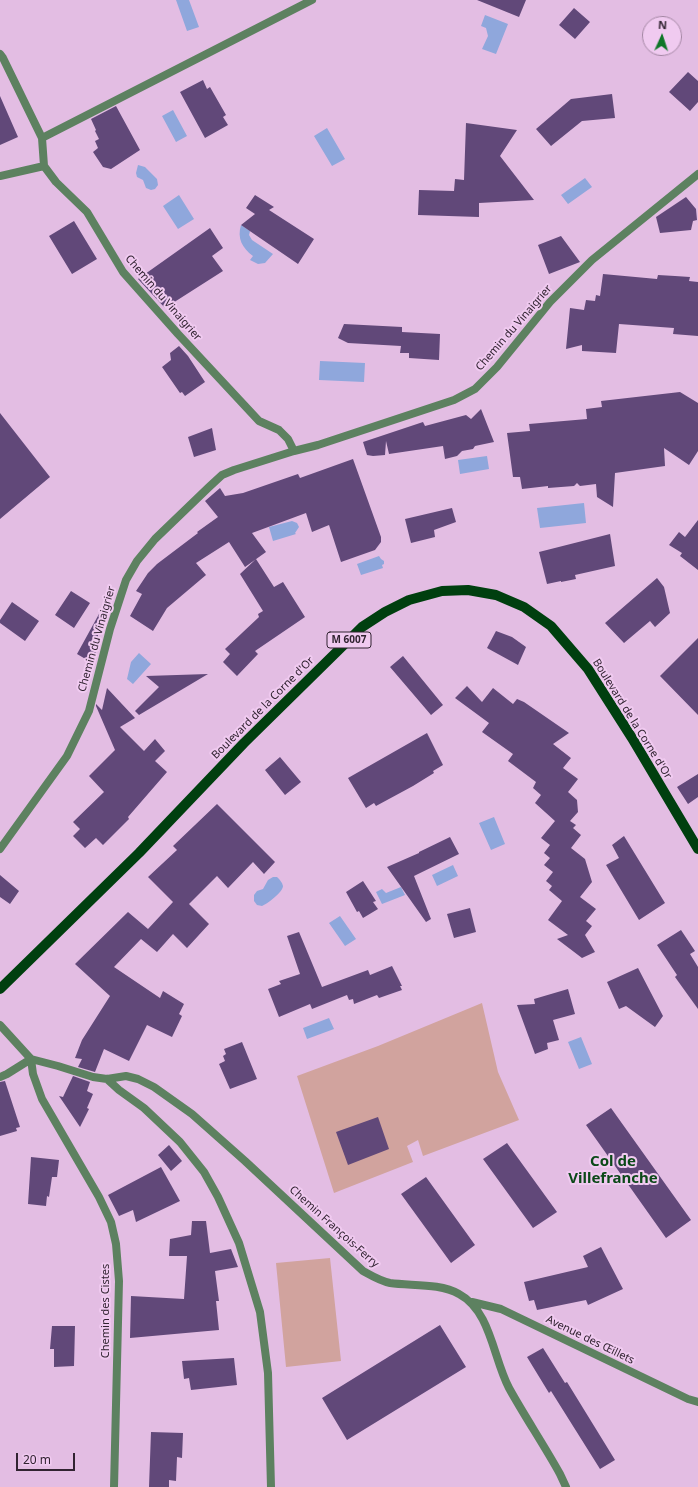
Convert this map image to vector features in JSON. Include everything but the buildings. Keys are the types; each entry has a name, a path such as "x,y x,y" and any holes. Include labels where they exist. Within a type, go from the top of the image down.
{"main road":[{"name":"Boulevard de la Corne d'Or","path":"0,989 139,853 244,743 362,627 385,612 409,600 442,591 468,590 496,596 524,607 551,626 588,670 632,738 698,849"}],"street":[{"path":"42,138 312,0"},
{"path":"0,54 42,138 44,166 0,176"},
{"name":"Chemin du Vinaigrier","path":"44,166 56,182 87,212 123,272 259,421 279,430 288,439 294,451"},
{"name":"Chemin du Vinaigrier","path":"0,849 66,756 89,711 119,599 126,580 137,561 156,539 222,475 454,400 475,389 497,367 550,302 592,260 698,174"},
{"path":"0,1025 31,1059 93,1077 107,1079 119,1090 144,1108 180,1142 199,1166 218,1197 239,1243 260,1312 268,1373 271,1487"},
{"path":"0,1077 8,1074 31,1059"},
{"name":"Chemin des Cistes","path":"31,1059 33,1074 42,1099 99,1197 111,1222 116,1244 119,1281 114,1487"},
{"name":"Chemin François-Ferry","path":"107,1079 126,1076 138,1079 154,1087 184,1108 245,1161 363,1271 376,1279 390,1283 421,1285 450,1290 472,1302 483,1320 503,1376 509,1388 556,1467 566,1487"},
{"name":"Avenue des Œillets","path":"472,1302 501,1309 688,1399 698,1402"}],"shaded area":[{"path":"482,1003 498,1072 519,1120 423,1156 418,1140 407,1146 413,1162 334,1193 297,1076 378,1046"},
{"path":"330,1258 341,1361 286,1367 276,1263"}],"water":[{"path":"176,0 189,0 199,27 187,31"},
{"path":"485,15 508,24 496,54 482,49 488,36 486,28 481,26"},
{"path":"173,110 187,136 176,142 162,116"},
{"path":"327,128 345,159 332,166 314,136"},
{"path":"138,165 145,167 157,179 158,185 155,189 151,190 146,188 143,180 137,177 136,173"},
{"path":"585,178 592,187 568,204 561,195"},
{"path":"179,195 194,219 178,229 163,206"},
{"path":"241,225 250,231 249,235 252,240 273,254 265,263 258,264 250,260 253,256 246,250 241,242"},
{"path":"320,361 365,363 364,382 319,380"},
{"path":"487,456 489,469 460,474 458,460"},
{"path":"584,503 586,523 540,528 537,508"},
{"path":"292,521 297,523 299,527 295,533 296,534 273,541 269,527"},
{"path":"379,556 384,561 384,564 382,565 383,568 361,575 357,564"},
{"path":"139,653 151,664 133,684 127,679 131,662"},
{"path":"494,817 505,844 491,850 479,823"},
{"path":"453,865 458,876 437,886 432,875"},
{"path":"273,877 277,877 280,880 283,886 282,888 278,894 267,903 262,906 257,905 254,901 254,895 257,891 263,889 268,880"},
{"path":"401,887 405,895 382,904 376,892 382,889 386,893"},
{"path":"340,916 356,939 345,946 329,923"},
{"path":"329,1018 334,1029 307,1039 303,1028"},
{"path":"581,1037 592,1064 579,1069 568,1042"}],"district":[{"name":"Col de Villefranche","path":"613,1170"}]}
